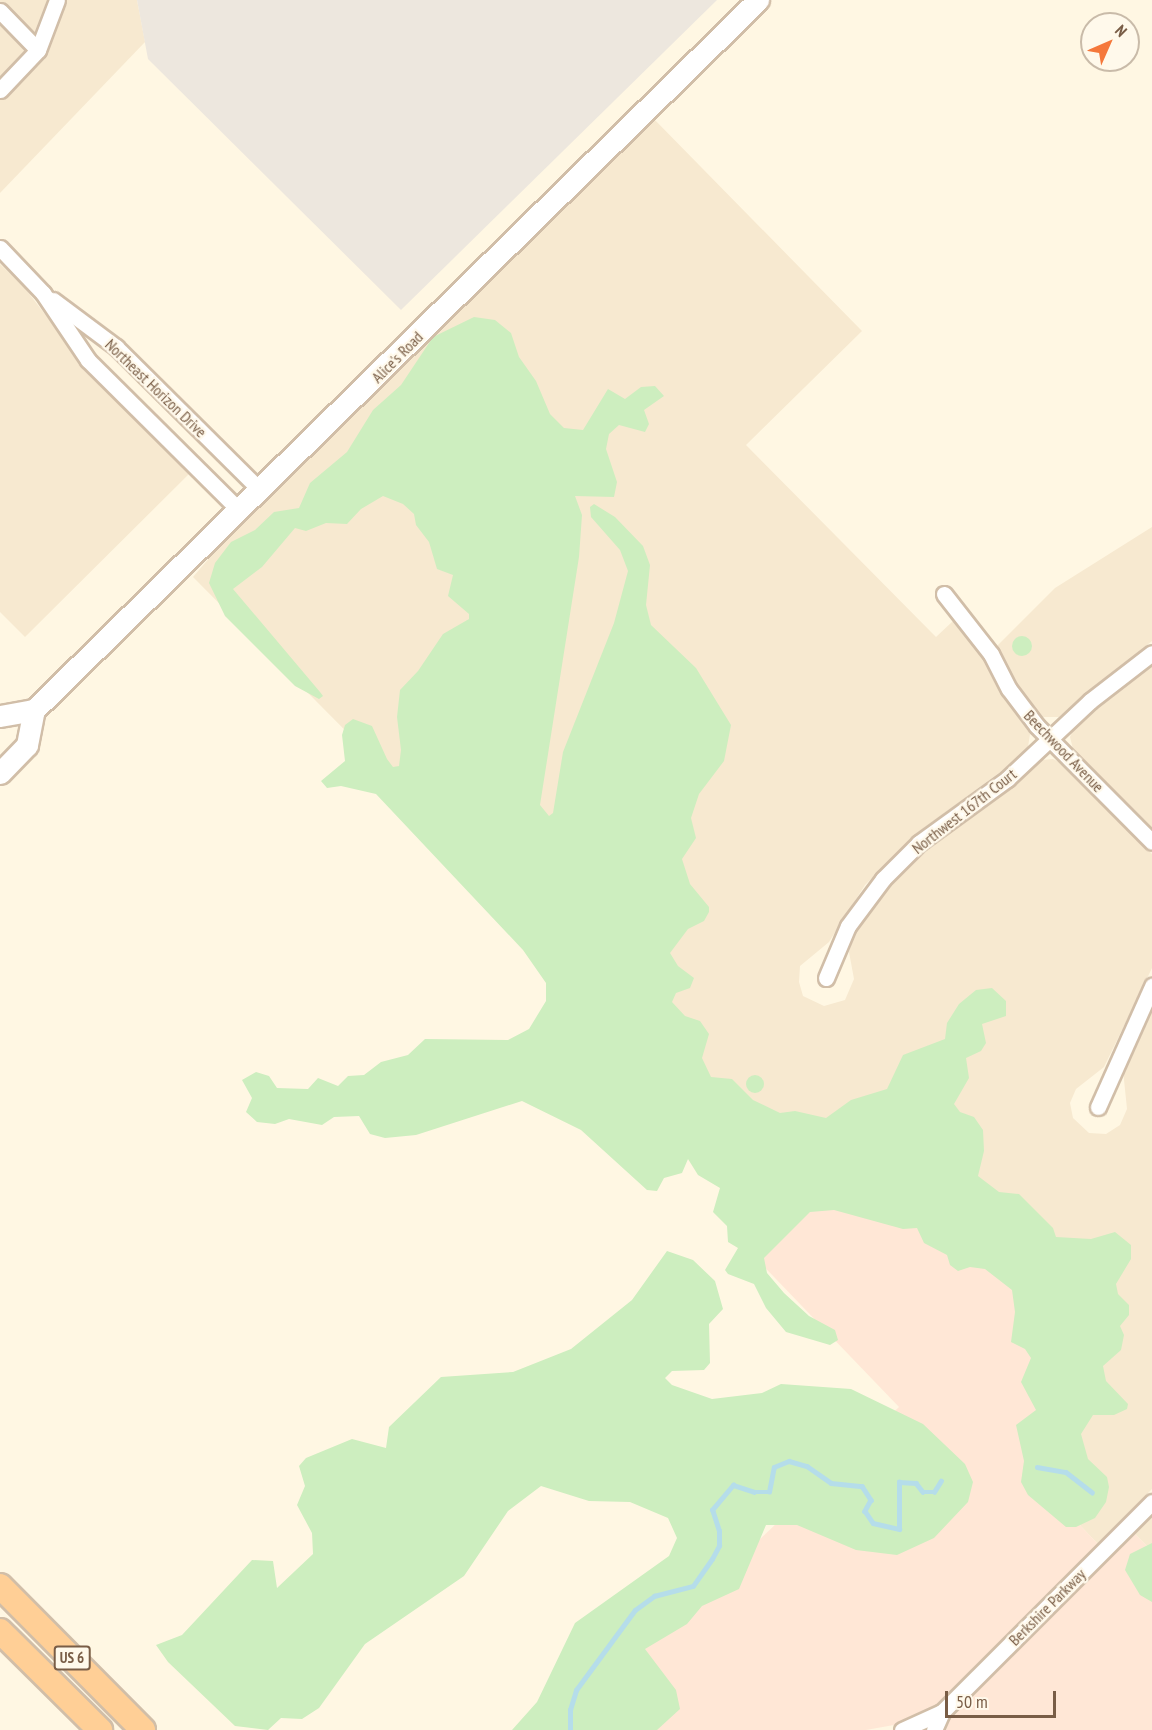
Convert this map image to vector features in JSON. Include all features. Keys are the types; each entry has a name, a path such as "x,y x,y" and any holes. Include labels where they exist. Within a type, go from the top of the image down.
{"highway":[{"name":"US 6","path":"0,1586 143,1730"},
{"name":"US 6","path":"0,1631 100,1730"},
{"path":"27,1658 39,1658 57,1666 123,1730"}],"main road":[{"name":"Alice's Road","path":"34,710 261,491 758,0"},
{"path":"0,717 34,710 27,745 0,773"}],"street":[{"path":"0,90 38,50 57,0"},
{"path":"0,11 38,50"},
{"name":"Northeast Horizon Drive","path":"0,248 43,293 116,347 261,491"},
{"name":"Northeast Horizon Drive","path":"43,293 88,360 240,511"},
{"name":"Beechwood Avenue","path":"944,594 991,654 1019,704 1050,739 1152,842"},
{"name":"Northwest 167th Court","path":"826,978 848,926 883,879 919,843 1007,779 1152,652"},
{"path":"1098,1107 1152,986"},
{"name":"Berkshire Parkway","path":"902,1730 942,1712 1152,1502"},
{"name":"Berkshire Parkway","path":"934,1730 942,1712"}],"shaded area":[{"path":"0,0 137,0 145,42 0,193"},
{"path":"137,0 717,0 401,310 148,59"},
{"path":"651,116 862,331 746,445 936,637 953,621 977,648 1030,734 1028,747 1015,761 917,833 865,885 829,942 800,966 799,982 803,996 824,1006 845,1000 854,979 849,952 853,937 879,896 940,837 1006,791 1042,760 1053,759 1061,763 1152,854 1152,968 1104,1067 1076,1089 1070,1103 1073,1118 1089,1133 1106,1134 1120,1125 1127,1109 1123,1070 1152,1004 1152,1489 1098,1544 1052,1496 805,1194 193,577 235,528"},
{"path":"0,264 24,287 87,369 190,473 25,637 0,612"},
{"path":"1152,527 1152,641 1059,717 1042,717 1018,686 996,647 1055,588"},
{"path":"1152,663 1152,829 1073,749 1070,737 1075,726"},
{"path":"837,1163 1061,1310 1052,1496 1098,1544 935,1706 905,1723 866,1730 616,1730 616,1676 899,1407 750,1252"},
{"path":"1152,1514 1152,1551 1134,1533"},
{"path":"1134,1533 1152,1551 1152,1730 940,1730"}],"green space":[{"path":"474,317 495,320 511,333 519,357 536,381 550,414 564,428 583,430 608,389 625,399 641,387 655,386 664,396 644,410 649,424 645,432 619,425 609,434 606,449 617,482 614,497 575,496 582,515 579,557 540,805 549,816 553,813 563,752 614,623 628,571 620,550 591,517 590,507 594,504 615,517 643,546 650,565 646,605 651,625 696,668 731,725 724,761 699,794 691,818 696,838 682,859 690,884 709,907 709,912 704,921 688,929 670,953 678,966 694,978 690,988 676,993 672,1002 685,1016 700,1021 709,1034 702,1058 711,1077 732,1079 753,1100 780,1113 795,1111 826,1118 851,1100 887,1089 903,1055 945,1039 947,1023 959,1004 976,990 992,988 1006,1001 1006,1016 982,1024 986,1043 981,1051 966,1058 969,1078 954,1104 960,1112 974,1117 983,1130 984,1151 978,1176 999,1192 1019,1194 1053,1228 1056,1237 1091,1239 1115,1232 1131,1245 1131,1259 1116,1284 1118,1294 1129,1305 1129,1315 1120,1326 1124,1335 1121,1350 1103,1366 1106,1381 1128,1404 1127,1409 1114,1415 1093,1415 1081,1434 1088,1459 1107,1477 1109,1487 1106,1502 1095,1518 1076,1527 1066,1527 1028,1495 1021,1482 1024,1461 1016,1425 1036,1410 1021,1382 1031,1358 1025,1349 1011,1342 1015,1312 1012,1290 985,1269 970,1267 958,1271 950,1265 947,1255 924,1243 917,1228 903,1229 834,1210 810,1212 764,1258 767,1273 784,1293 809,1316 835,1330 838,1340 830,1345 786,1332 766,1308 754,1284 728,1274 725,1270 738,1248 728,1242 727,1226 713,1212 720,1188 698,1175 688,1159 682,1173 664,1178 657,1191 647,1190 581,1130 522,1101 416,1135 385,1138 370,1134 359,1116 334,1117 322,1125 289,1119 275,1124 257,1122 246,1112 252,1098 242,1080 256,1072 269,1076 277,1088 308,1089 318,1078 338,1086 348,1076 364,1075 381,1062 408,1055 425,1039 508,1040 529,1029 546,1001 546,983 523,950 376,794 341,786 327,788 321,781 345,761 342,735 345,725 353,719 372,726 387,759 393,767 399,766 401,750 397,717 400,690 418,671 443,634 469,619 469,614 448,596 453,575 437,569 429,542 416,525 414,514 403,504 383,496 361,509 347,524 326,523 306,531 295,528 262,567 233,589 320,692 323,696 319,699 295,686 225,616 209,583 215,563 231,542 255,530 274,512 299,508 310,483 347,452 373,410 401,385 433,337"},
{"path":"1022,636 1029,639 1032,646 1029,653 1022,656 1015,653 1012,646 1015,639"},
{"path":"751,1075 759,1075 764,1080 762,1091 751,1093 746,1088 746,1080"},
{"path":"667,1251 693,1260 715,1281 723,1309 709,1324 710,1363 704,1370 672,1371 665,1378 672,1385 712,1399 762,1393 781,1384 851,1389 923,1424 965,1464 973,1482 968,1502 934,1538 897,1555 856,1550 797,1525 766,1525 739,1589 702,1606 687,1624 645,1649 676,1690 680,1709 657,1730 512,1730 537,1702 575,1623 669,1556 677,1538 668,1518 630,1502 589,1501 541,1486 508,1511 464,1576 365,1644 319,1708 302,1719 281,1718 268,1730 235,1726 168,1662 156,1645 182,1635 252,1560 273,1561 277,1588 313,1554 312,1533 297,1505 305,1486 299,1466 306,1458 352,1439 386,1448 389,1427 441,1377 513,1372 571,1349 632,1300"},
{"path":"1152,1543 1152,1602 1140,1595 1125,1570 1130,1554"}],"waterway":[{"path":"570,1730 570,1710 576,1690 635,1610 654,1596 693,1586 712,1559 719,1546 719,1531 712,1510 733,1485 754,1492 769,1492 774,1467 789,1461 807,1466 831,1483 862,1486 871,1500 865,1511 873,1523 899,1529 899,1482 916,1483 923,1492 934,1492 941,1481"},
{"path":"1037,1467 1066,1472 1092,1492"}]}
